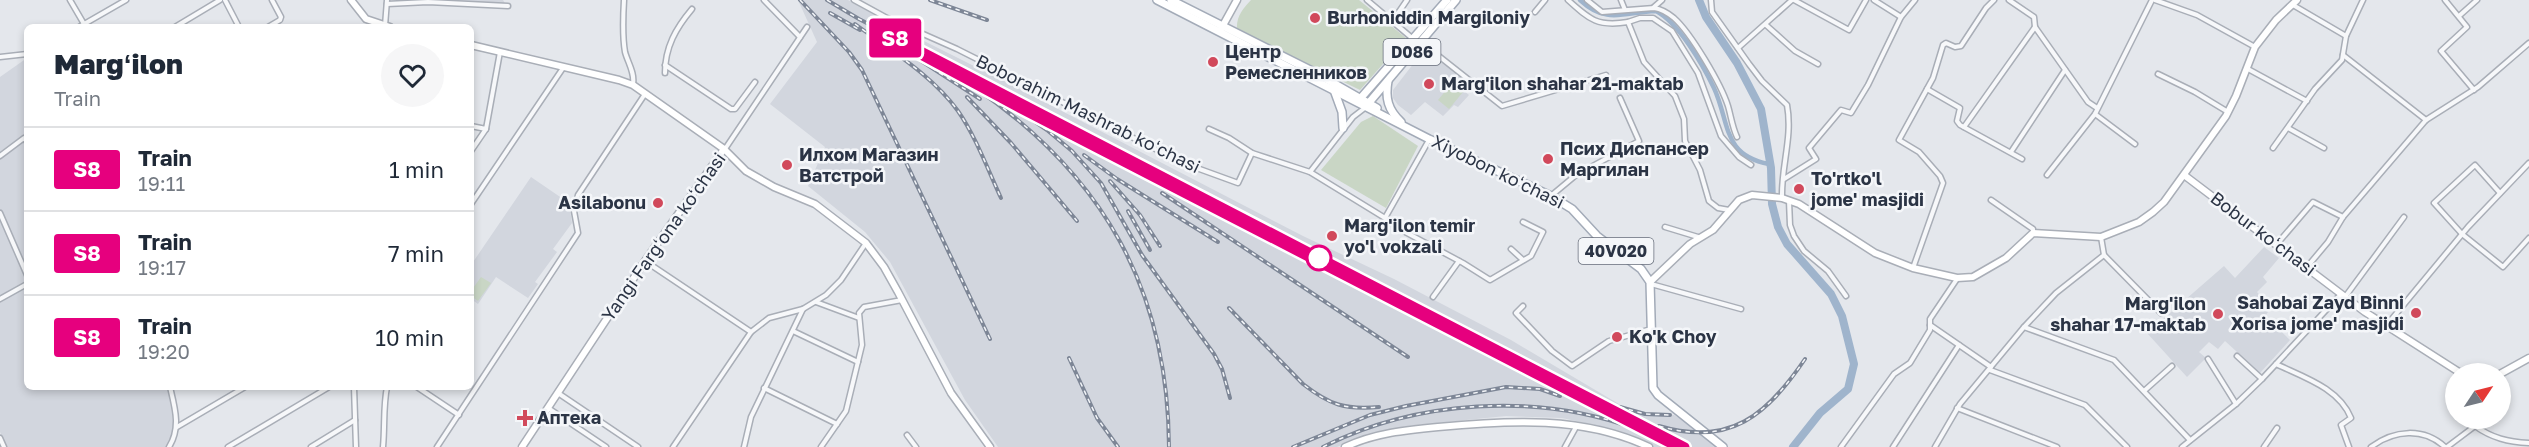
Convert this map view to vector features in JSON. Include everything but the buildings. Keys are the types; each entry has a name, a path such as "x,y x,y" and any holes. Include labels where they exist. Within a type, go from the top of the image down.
{"main road":[{"name":"40V020","path":"1157,0 1221,29 1367,105"},
{"name":"40V020","path":"1171,0 1334,90 1359,100"},
{"name":"D086","path":"1359,100 1447,0"},
{"name":"D086","path":"1367,105 1456,0"},
{"path":"1409,41 1414,50"},
{"path":"1389,77 1388,102 1391,111 1407,128"},
{"path":"1334,90 1342,112 1343,128"},
{"name":"Xiyobon koʻchasi","path":"1367,105 1407,128 1551,196 1572,209 1597,236 1641,269 1651,283"},
{"name":"40V020","path":"1651,283 1653,388 1658,395 1723,447"}],"street":[{"path":"70,0 84,24 126,0"},
{"path":"180,24 220,0"},
{"path":"225,0 237,24"},
{"path":"272,0 282,17 273,24"},
{"path":"351,0 366,19 379,24"},
{"path":"624,0 624,42 634,78 633,85"},
{"path":"764,0 800,37"},
{"name":"Boborahim Mashrab koʻchasi","path":"854,0 887,18 957,49 1150,147 1213,175 1238,183 1252,153"},
{"path":"1221,29 1237,0"},
{"path":"1367,0 1409,41"},
{"path":"1392,22 1407,0"},
{"path":"1535,12 1545,0"},
{"path":"1568,0 1595,22 1606,24 1628,22 1648,17 1659,21 1672,32 1698,73 1721,136 1739,157 1751,165"},
{"path":"1587,0 1602,12 1654,8 1661,9 1674,17 1692,39 1727,104 1737,137"},
{"path":"1621,0 1625,10"},
{"path":"1654,8 1662,0"},
{"path":"1711,0 1712,12 1738,48 1762,81 1787,105 1790,135 1784,179 1778,198"},
{"path":"1738,48 1793,0 1849,30 1866,0"},
{"path":"1876,0 1901,17"},
{"path":"1784,179 1816,159 1809,148 1840,110 1851,113 1868,85 1901,17 1915,0"},
{"path":"1913,268 1942,180 1919,152 1899,140 1928,89 1943,45 1946,43 1955,47 1961,46 1986,8 1994,0"},
{"path":"2009,0 2034,17 2035,27 2088,102 2097,108"},
{"path":"2047,175 2095,114 2125,51 2131,46 2153,0 2197,15 2255,47"},
{"path":"2273,148 2307,101 2337,66 2343,55 2346,36 2363,0"},
{"path":"2445,0 2466,24 2467,29 2441,50 2474,90"},
{"path":"2459,16 2477,0"},
{"path":"387,24 387,2 508,6"},
{"path":"1741,309 1651,283 1698,237 1713,230 1729,210 1746,197 1763,196 1789,200 1812,210 1875,253 1913,268 1957,278 1973,277 2006,258 2033,234 2101,237 2139,222 2153,212 2164,202 2228,112 2248,69 2255,47 2276,20 2294,2 2346,36"},
{"path":"664,73 665,58 676,29 692,9"},
{"path":"1628,22 1644,62 1675,96 1684,119 1685,141 1700,170 1709,201 1718,208 1729,210"},
{"path":"1766,25 1796,51 1818,64"},
{"name":"Yangi Fargʻona koʻchasi","path":"522,447 645,261 807,27"},
{"path":"1964,127 2035,27"},
{"path":"1420,41 1502,106 1606,75"},
{"path":"2307,267 2328,242 2343,217 2426,120 2474,90 2529,43"},
{"path":"474,46 564,66 633,85 724,149 746,171 774,187 815,204 866,243 884,267 951,393 990,447"},
{"path":"474,147 486,129 500,52"},
{"path":"0,57 24,54"},
{"path":"2343,55 2426,120"},
{"path":"665,65 700,90 734,110 755,82"},
{"path":"474,200 564,66"},
{"path":"2248,69 2307,101"},
{"path":"2011,152 2065,70"},
{"path":"2158,74 2195,92 2228,112"},
{"path":"1928,89 1960,108 1958,121 1964,127 2022,159"},
{"path":"437,447 578,233 574,211 578,195 645,94"},
{"path":"1551,196 1576,175 1639,141 1620,98"},
{"path":"1355,114 1359,100"},
{"path":"1310,172 1343,128 1355,114 1367,105"},
{"path":"2095,114 2135,144"},
{"path":"474,127 486,129"},
{"path":"2288,128 2324,148"},
{"path":"1209,129 1229,138 1252,153 1310,172 1407,234 1490,280 1534,253 1543,232 1523,222"},
{"path":"0,156 24,138"},
{"path":"1385,218 1429,139"},
{"path":"2386,327 2462,234 2529,163"},
{"path":"2500,193 2475,165 2434,203 2462,234 2503,267 2529,238"},
{"name":"Bobur koʻchasi","path":"2184,175 2386,327 2445,363"},
{"path":"1789,200 1790,225 1794,236 1804,250 1828,271 1846,296"},
{"path":"1992,200 2033,229 2033,234"},
{"path":"2277,243 2313,202 2343,217"},
{"path":"0,213 24,268"},
{"path":"2182,447 2236,404 2262,379 2343,295 2404,217"},
{"path":"1665,227 1698,237"},
{"path":"2101,237 2104,255 2161,313"},
{"path":"673,447 751,332 769,318 803,309 816,302 841,280 866,243"},
{"path":"1511,249 1523,260"},
{"path":"1935,447 1957,408 2025,327 2056,293 2104,255"},
{"path":"645,261 751,332"},
{"path":"1434,297 1459,261"},
{"path":"1841,447 1888,381 1894,374 1911,363 1930,330 1929,324 1957,278"},
{"path":"0,299 24,286"},
{"path":"821,447 846,411 862,345 859,313 864,307 902,300"},
{"path":"816,302 859,318"},
{"path":"1523,306 1516,313 1552,351 1572,366 1609,341 1652,329"},
{"path":"744,447 751,417 803,309"},
{"path":"1929,324 1990,368 2085,405 2127,447"},
{"path":"2025,327 2114,360 2190,440"},
{"path":"793,331 858,362"},
{"path":"1893,447 1959,345"},
{"path":"2238,356 2262,379"},
{"path":"2511,368 2529,358"},
{"path":"2208,359 2236,404"},
{"path":"2276,364 2320,385 2337,397 2351,418 2341,425 2349,447"},
{"path":"2144,391 2172,366"},
{"path":"764,388 837,424"},
{"path":"169,447 175,437 177,427 171,390"},
{"path":"177,427 240,390"},
{"path":"228,447 324,390"},
{"path":"354,390 356,447"},
{"path":"383,447 386,390"},
{"path":"422,390 459,415"},
{"path":"558,393 638,447"},
{"path":"548,408 606,447"},
{"path":"1957,408 2057,447"},
{"path":"311,447 355,420"},
{"path":"1345,447 1387,432 1452,425 1536,422 1605,430 1649,447"},
{"path":"1565,447 1576,426"},
{"path":"2264,447 2277,428"},
{"path":"2372,447 2383,439 2408,432 2437,440 2446,447 2471,429"},
{"path":"2480,429 2490,436 2514,443 2529,443"},
{"path":"907,435 916,447"},
{"path":"0,438 4,447"}],"shaded area":[{"path":"426,0 503,0 506,5"},
{"path":"798,0 848,0 890,24 1303,236 1394,279 1511,340 1624,407 1639,412 1674,415 1717,447 1654,447 1604,427 1562,418 1506,416 1407,426 1366,435 1337,447 998,447 965,400 890,262 865,232 808,186 825,147 770,104 817,42"},
{"name":"Marg'ilon shahar 21-maktab","path":"1424,50 1464,79 1459,87 1469,95 1458,107 1454,105 1443,116 1425,102 1411,115 1393,98 1393,90"},
{"path":"24,60 24,390 168,390 175,436 168,447 7,447 0,432 0,77"},
{"path":"531,177 569,203 572,223 553,249 557,252 535,282 538,284 528,298 496,277 478,304 474,301 474,261"},
{"name":"Marg'ilon shahar 17-maktab","path":"2264,247 2279,258 2263,277 2267,282 2257,292 2262,298 2258,302 2268,312 2265,316 2290,340 2260,373 2225,341 2218,349 2209,342 2199,352 2206,358 2187,377 2147,333 2224,266 2235,278"}],"green space":[{"path":"1251,0 1359,0 1406,38 1360,90 1237,30 1239,17"},
{"path":"1452,83 1463,92 1449,109 1438,100"},
{"path":"1373,116 1418,146 1386,208 1321,170 1361,122"},
{"path":"481,277 491,283 478,301 474,298 474,287"}],"waterway":[{"path":"1580,0 1590,8 1607,15 1656,11 1665,17 1690,45 1704,68 1714,88 1735,145 1754,160 1769,164"},
{"path":"1699,0 1706,17 1737,63 1761,109 1771,168 1772,204 1778,227 1787,244 1831,294 1842,316 1854,364 1848,389 1820,413 1793,447"}],"railway":[{"path":"800,0 849,52 862,70 990,339"},
{"path":"827,0 859,19 1685,447"},
{"path":"930,0 987,20"},
{"path":"830,13 860,30"},
{"path":"855,24 910,64 948,98 970,132 1001,198"},
{"path":"909,53 980,99"},
{"path":"974,87 1019,121 1059,158 1092,198 1120,241 1141,287 1156,336 1166,390 1169,447"},
{"path":"967,97 1011,143 1077,221"},
{"path":"1021,112 1072,151 1101,183 1142,255 1214,354 1222,369 1230,398"},
{"path":"1084,155 1117,179 1218,242"},
{"path":"1110,181 1140,215 1160,246"},
{"path":"1162,193 1408,357"},
{"path":"1128,211 1150,250"},
{"path":"1229,308 1303,384 1321,397 1347,407 1379,407"},
{"path":"1069,358 1097,418 1118,447"},
{"path":"1659,426 1706,432 1726,429 1744,421 1776,396 1805,359"},
{"path":"1293,447 1370,415 1406,406 1506,387 1540,389 1560,396"},
{"path":"1323,447 1359,431 1397,419 1477,406 1518,406 1558,410 1598,417 1636,429"},
{"path":"1620,407 1645,414 1670,415"}],"train":[{"name":"S8","path":"1677,447 1021,109 919,54 892,36 1685,447"}],"place":[{"name":"Burhoniddin Margiloniy","path":"1315,18"},
{"name":"Центр Ремесленников","path":"1213,62"},
{"name":"Marg'ilon shahar 21-maktab","path":"1429,84"},
{"name":"Псих Диспансер Маргилан","path":"1548,159"},
{"name":"Илхом Магазин Ватстрой","path":"787,165"},
{"name":"To'rtko'l jome' masjidi","path":"1799,189"},
{"name":"Asilabonu","path":"658,203"},
{"name":"Marg'ilon temir yo'l vokzali","path":"1332,236"},
{"name":"Sahobai Zayd Binni Xorisa jome' masjidi","path":"2416,313"},
{"name":"Marg'ilon shahar 17-maktab","path":"2218,314"},
{"name":"Ko'k Choy","path":"1617,337"},
{"name":"Аптека","path":"525,418"}]}
